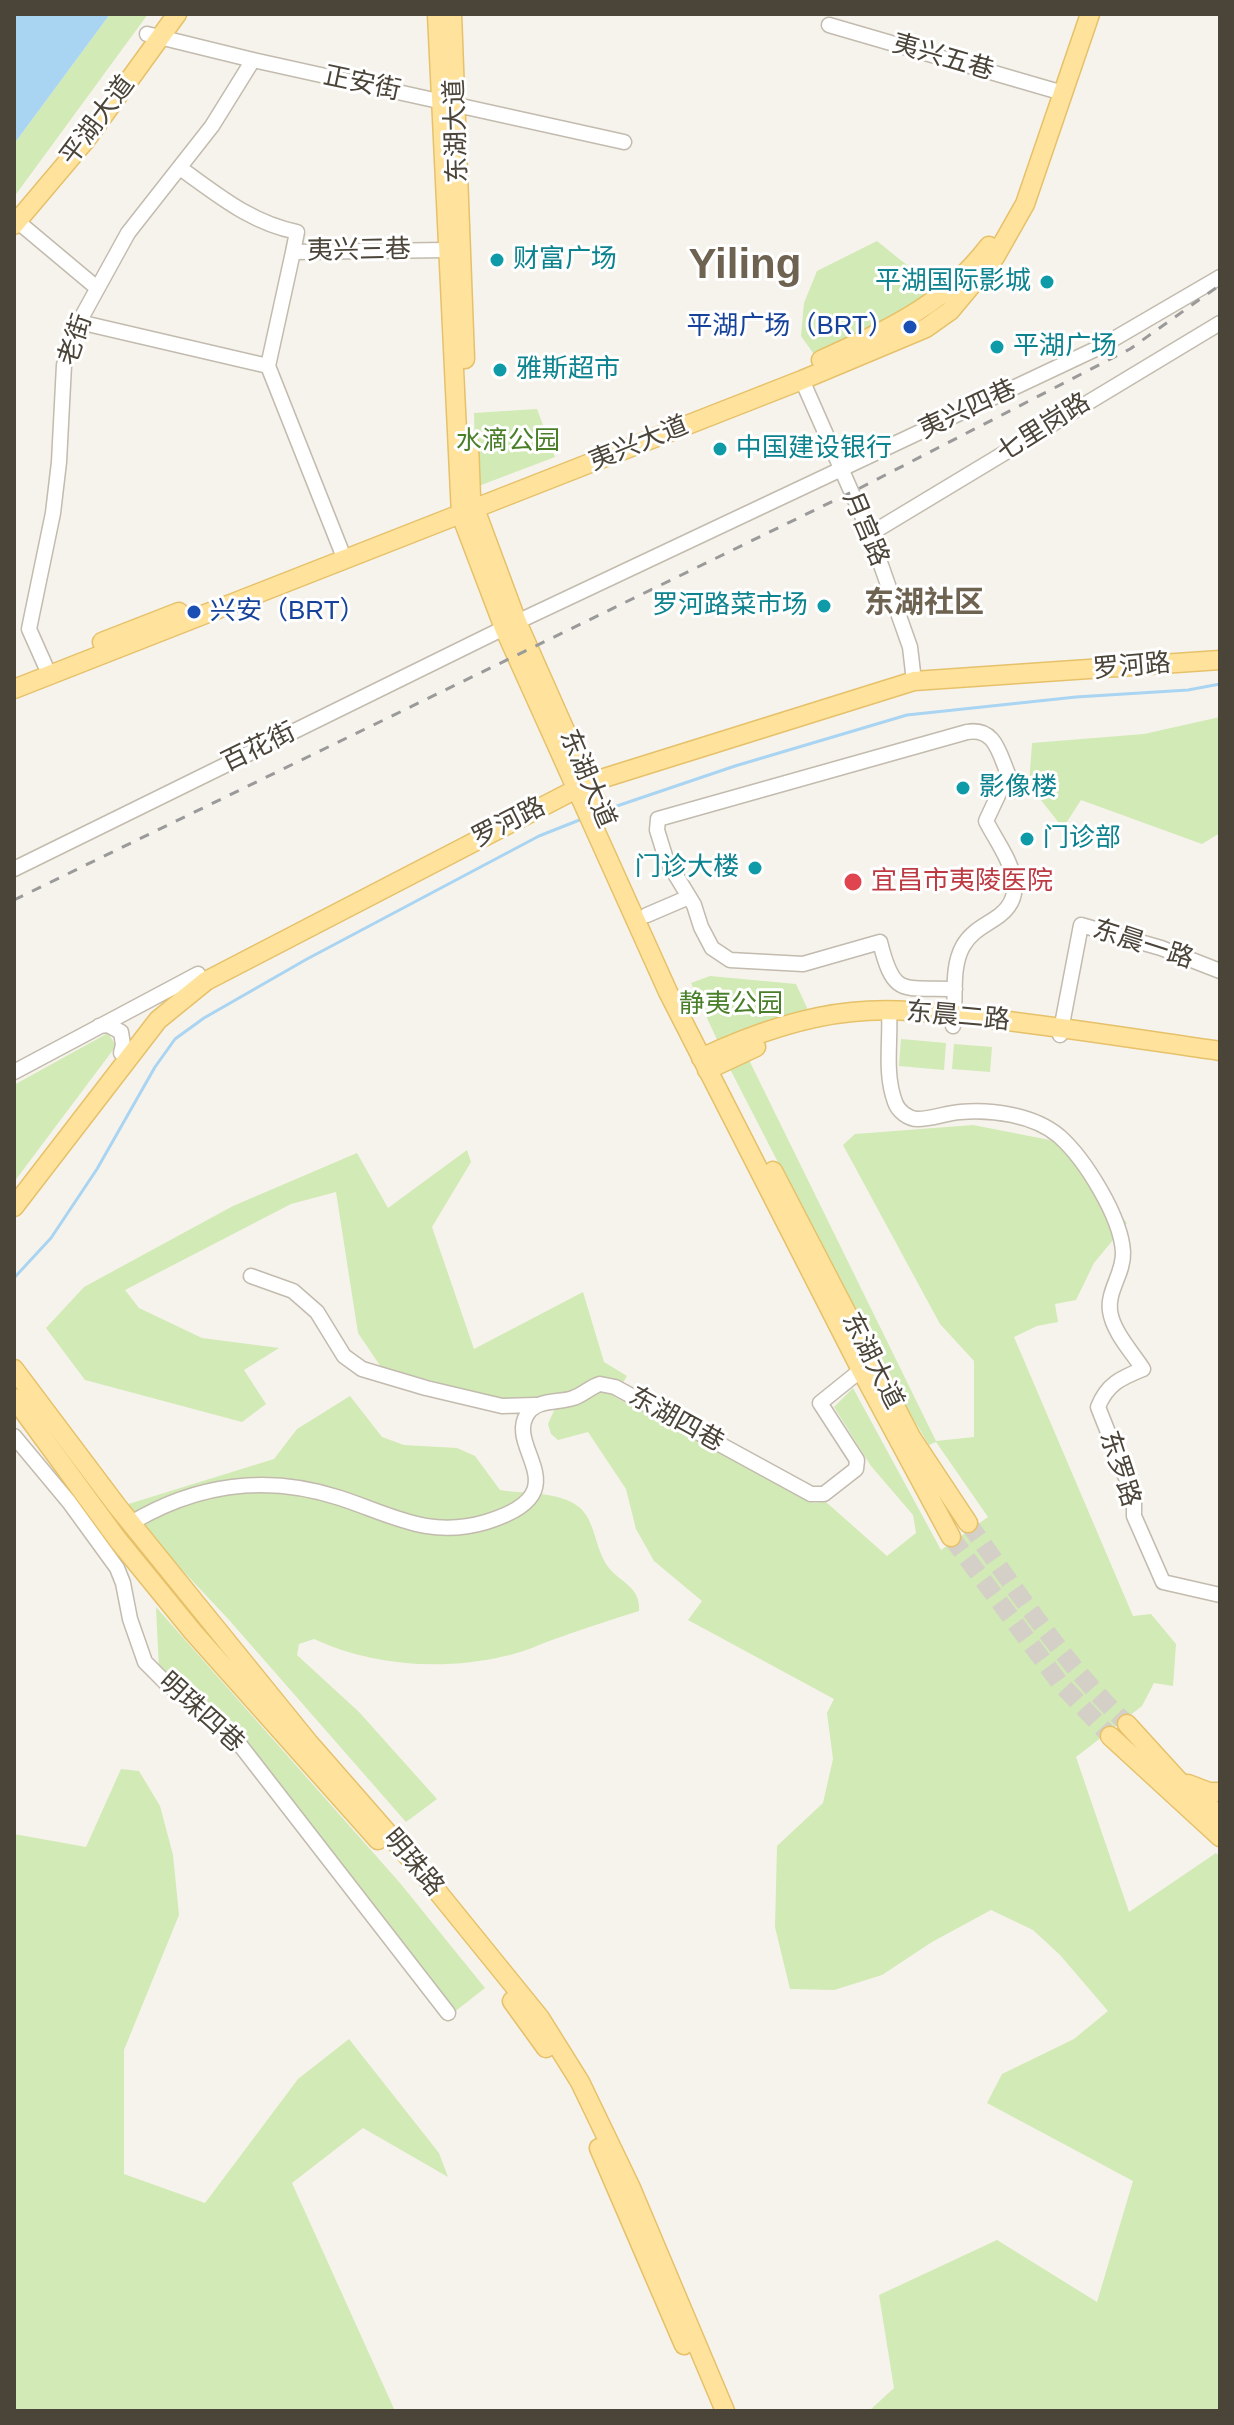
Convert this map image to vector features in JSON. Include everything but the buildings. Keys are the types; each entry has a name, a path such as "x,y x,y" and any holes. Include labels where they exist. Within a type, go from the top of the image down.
{"main road":[{"name":"平湖大道","path":"154,36 162,14"},
{"name":"平湖大道","path":"15,218 85,141 154,36 177,14"},
{"name":"东湖大道","path":"437,14 448,103 466,506"},
{"name":"东湖大道","path":"452,14 447,250 466,506 511,625 581,781 668,992 710,1061 905,1425 968,1523"},
{"name":"夷兴大道","path":"14,689 809,365 905,321 945,294 987,250 1018,201 1080,14"},
{"name":"夷兴大道","path":"14,677 341,550 802,380 926,328 950,311 981,275 995,257 1025,204 1090,14"},
{"name":"罗河路","path":"14,1193 151,1014 198,974 581,781 913,678 1220,652"},
{"name":"罗河路","path":"913,678 1220,660"},
{"name":"罗河路","path":"14,1207 158,1020 181,999 206,981 581,781"},
{"name":"东湖大道","path":"604,839 647,915 710,1061 861,1370 951,1537"},
{"name":"东晨二路","path":"710,1061 798,1033 889,1016 1060,1031 1220,1051"},
{"name":"东晨二路","path":"1060,1031 1220,1062"},
{"name":"明珠路","path":"14,1369 131,1523 309,1743 420,1870 540,2018 580,2082 631,2188 725,2411"},
{"name":"明珠路","path":"14,1398 118,1540 243,1689 420,1885 543,2043 585,2115 711,2411"},
{"path":"1127,1724 1178,1780 1220,1816"},
{"path":"1110,1736 1220,1837"},
{"path":"1178,1780 1209,1792 1220,1792"}],"street":[{"name":"夷兴五巷","path":"829,25 1056,91"},
{"name":"正安街","path":"154,36 624,142"},
{"name":"老街","path":"45,665 29,629 53,513 64,365 79,322 128,233 212,126 253,60"},
{"path":"180,168 251,218 297,232 293,252"},
{"path":"15,218 97,288"},
{"name":"夷兴三巷","path":"268,366 293,252 447,250"},
{"name":"夷兴四巷","path":"839,470 1100,347 1220,277"},
{"path":"79,322 268,366 341,550"},
{"name":"七里岗路","path":"870,534 1220,323"},
{"name":"月宫路","path":"802,380 839,470 870,534 910,647 913,678"},
{"name":"百花街","path":"14,869 511,625 839,470"},
{"path":"954,1021 958,956 977,929 1008,907 1016,891 1013,873 986,821 1008,774 995,743 983,732 967,732 658,819 657,830 666,859 689,897 712,948 730,960 803,964 880,942 888,972 895,982 906,988 955,989"},
{"path":"647,915 689,897"},
{"name":"东晨一路","path":"1060,1031 1081,925 1161,948 1220,971"},
{"name":"罗河路","path":"14,1072 198,974"},
{"name":"东罗路","path":"889,1016 888,1066 895,1103 903,1113 916,1119 962,1112 998,1113 1029,1120 1058,1135 1089,1172 1117,1228 1123,1253 1121,1270 1110,1301 1110,1313 1115,1328 1143,1369 1115,1381 1103,1393 1098,1407 1134,1498 1134,1516 1163,1582 1220,1595"},
{"path":"99,1026 108,1025 121,1032 121,1053"},
{"path":"251,1276 293,1291 317,1312 344,1356 362,1369 502,1406 536,1405"},
{"name":"东湖四巷","path":"536,1405 576,1397 592,1387 608,1383 811,1494 824,1494 856,1469 857,1460 820,1403 861,1370"},
{"path":"131,1523 156,1508 188,1495 226,1486 258,1484 318,1492 428,1528 451,1529 485,1522 514,1509 533,1493 537,1476 525,1439 524,1423 527,1414 536,1405"},
{"name":"明珠四巷","path":"14,1436 69,1502 117,1568 145,1662 237,1741 448,2013"}],"green space":[{"path":"110,14 148,14 14,197 14,144"},
{"path":"877,241 939,291 816,357 801,336 804,303 817,271"},
{"name":"水滴公园","path":"537,409 555,457 476,487 474,413"},
{"path":"1220,717 1220,833 1202,844 1081,800 1063,828 1029,785 1032,743 1144,734"},
{"name":"静夷公园","path":"710,976 796,984 808,1010 718,1042 691,983"},
{"path":"108,1033 116,1046 14,1182 14,1085"},
{"path":"901,1039 946,1043 944,1070 899,1066"},
{"path":"954,1044 992,1047 990,1072 952,1069"},
{"path":"749,1060 936,1441 974,1437 974,1361 940,1324 843,1145 855,1134 973,1125 1055,1141 1127,1223 1094,1263 1076,1300 1055,1304 1058,1322 1037,1326 1014,1337 1133,1616 1151,1614 1176,1644 1173,1686 1154,1683 1142,1706 1076,1757 1129,1912 1216,1853 1220,1857 1220,2411 869,2411 894,2388 879,2295 997,2240 1097,2302 1133,2181 987,2103 1002,2074 1074,2039 1108,2011 1060,1955 1033,1930 991,1910 932,1942 882,1975 834,1990 790,1989 775,1927 777,1846 823,1803 833,1759 827,1713 834,1699 688,1620 702,1601 654,1561 636,1529 626,1489 588,1432 558,1440 551,1434 548,1424 556,1406 502,1400 381,1367 358,1333 336,1192 291,1204 125,1290 139,1308 202,1338 279,1348 244,1370 266,1404 242,1422 85,1380 46,1328 84,1287 233,1206 357,1153 388,1208 467,1150 471,1162 432,1227 474,1349 583,1292 604,1362 627,1376 615,1397 813,1503 826,1502 887,1556 916,1533 913,1515 871,1466 834,1407 853,1388 941,1550 988,1517 936,1442 929,1445 893,1386 730,1069"},
{"path":"350,1396 382,1437 404,1445 457,1448 475,1456 500,1490 562,1498 579,1507 589,1520 604,1561 634,1591 639,1603 639,1611 517,1653 481,1661 408,1663 360,1655 314,1639 299,1644 297,1655 359,1712 437,1799 406,1822 230,1621 122,1506 274,1459 297,1429"},
{"path":"156,1607 400,1883 485,1988 453,2013 242,1739 159,1669"},
{"path":"121,1769 139,1771 160,1806 173,1855 179,1915 124,2050 124,2174 205,2203 298,2079 349,2039 439,2153 448,2177 363,2128 292,2183 395,2411 14,2411 14,1834 86,1847"}],"water":[{"path":"14,14 110,14 14,144"}],"waterway":[{"path":"608,809 735,766 907,715 1076,697 1188,690 1220,684"},
{"path":"14,1278 51,1238 97,1169 155,1067 175,1039 204,1018 307,959 539,836 582,819"}],"tunnel":[{"path":"968,1523 1063,1653 1127,1724"},
{"path":"951,1537 1059,1682 1110,1736"}],"railway":[{"path":"14,900 860,488 1130,349 1220,285"}],"place":[{"name":"财富广场","path":"497,260"},
{"name":"平湖国际影城","path":"1047,282"},
{"name":"平湖广场（BRT）","path":"910,327"},
{"name":"平湖广场","path":"997,347"},
{"name":"雅斯超市","path":"500,370"},
{"name":"中国建设银行","path":"720,449"},
{"name":"罗河路菜市场","path":"824,606"},
{"name":"兴安（BRT）","path":"194,612"},
{"name":"影像楼","path":"963,788"},
{"name":"门诊部","path":"1027,839"},
{"name":"门诊大楼","path":"755,868"},
{"name":"宜昌市夷陵医院","path":"853,882"}],"district":[{"name":"Yiling","path":"745,266"},
{"name":"东湖社区","path":"924,604"}]}
